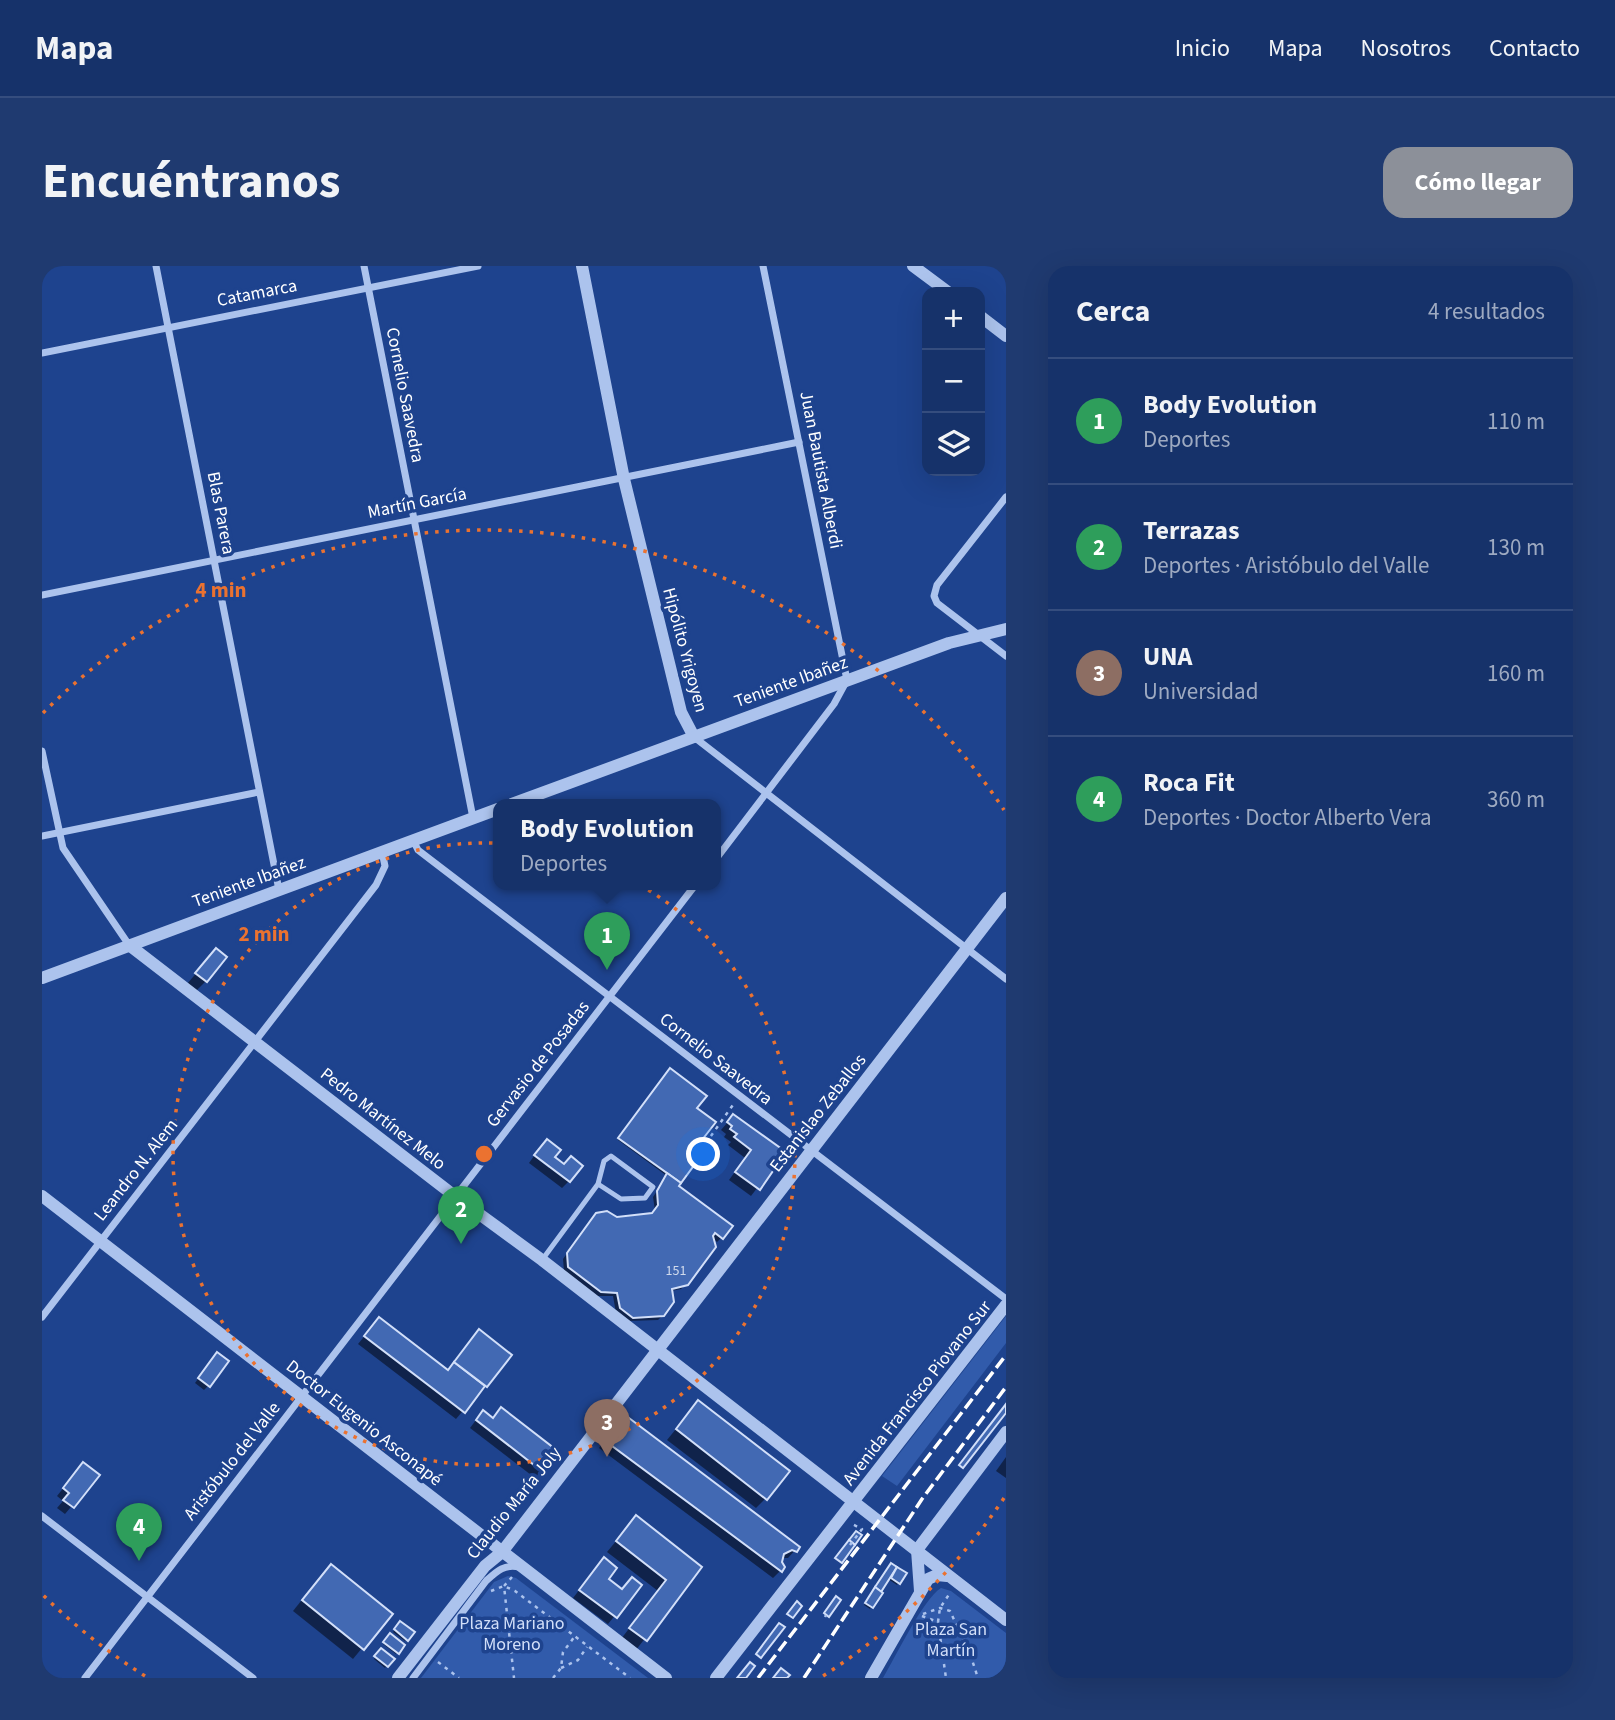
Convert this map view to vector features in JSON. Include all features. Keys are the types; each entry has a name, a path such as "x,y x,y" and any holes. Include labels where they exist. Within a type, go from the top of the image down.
{"street":[{"name":"Blas Parera","path":"156,266 279,890"},
{"name":"Cornelio Saavedra","path":"364,266 473,818"},
{"name":"Catamarca","path":"42,353 478,266"},
{"name":"Hipólito Yrigoyen","path":"582,266 624,479 681,712 694,737 1006,979"},
{"name":"Juan Bautista Alberdi","path":"763,266 847,680"},
{"path":"913,266 941,287"},
{"path":"985,320 1006,336"},
{"name":"Martín García","path":"42,595 799,442"},
{"path":"1006,497 937,585 934,596 937,603 1006,656"},
{"name":"Teniente Ibañez","path":"526,799 948,643 1006,629"},
{"path":"721,852 834,704 847,680"},
{"name":"Pedro Martínez Melo","path":"42,751 58,833 70,860 130,945 1006,1620"},
{"path":"42,836 259,792"},
{"name":"Teniente Ibañez","path":"42,978 493,811"},
{"name":"Cornelio Saavedra","path":"413,839 418,850 424,855 1006,1299"},
{"name":"Leandro N. Alem","path":"42,1317 376,886 384,866 382,851"},
{"name":"Gervasio de Posadas","path":"456,1197 691,890"},
{"name":"Estanislao Zeballos","path":"657,1349 1006,898"},
{"name":"Doctor Eugenio Asconapé","path":"42,1196 666,1678"},
{"name":"Aristóbulo del Valle","path":"85,1678 456,1197"},
{"name":"Avenida Francisco Piovano Sur","path":"716,1678 1006,1305"},
{"name":"Claudio María Joly","path":"398,1678 485,1566 502,1552 657,1349"},
{"path":"920,1592 917,1550 1006,1432"},
{"path":"42,1516 253,1678"},
{"name":"Claudio María Joly","path":"412,1678 486,1581 499,1569 511,1565 521,1567"},
{"path":"871,1678 928,1579 937,1575 952,1579"}],"lane":[{"path":"542,1260 598,1184 604,1161 611,1156 653,1187 645,1198 621,1199 598,1184"}],"path":[{"path":"706,1143 738,1097"},
{"path":"839,1522 849,1528 853,1523 862,1529 850,1545"},
{"path":"492,1591 504,1586 521,1567"},
{"path":"938,1622 940,1608 952,1579"},
{"path":"504,1586 630,1678"},
{"path":"504,1586 514,1678"},
{"path":"920,1615 940,1608 950,1611 971,1654 978,1678"},
{"path":"561,1668 563,1652 575,1636"},
{"path":"553,1678 561,1668 578,1660 587,1646"},
{"path":"944,1653 946,1678"},
{"path":"432,1670 439,1662 459,1678"}],"green space":[{"path":"1006,1316 1006,1343 897,1486 882,1476"},
{"name":"Plaza Mariano Moreno","path":"508,1576 516,1578 648,1678 421,1678 494,1582"},
{"name":"Plaza San Martín","path":"941,1588 951,1591 1006,1633 1006,1678 883,1678 918,1616"}],"building":[{"path":"216,948 227,957 207,982 195,973"},
{"path":"670,1068 707,1096 697,1108 716,1122 702,1140 709,1145 681,1183 618,1138"},
{"path":"733,1114 786,1152 760,1190 735,1172 751,1150 734,1137 737,1134 730,1129 732,1126 727,1122"},
{"path":"547,1139 561,1150 555,1157 564,1164 571,1156 583,1166 570,1182 534,1155"},
{"path":"667,1173 681,1183 679,1186 733,1226 723,1239 715,1233 713,1236 716,1247 688,1285 672,1289 674,1302 664,1316 633,1318 620,1308 617,1293 601,1292 568,1267 567,1253 596,1213 607,1211 617,1217 652,1213 658,1205 657,1191"},
{"path":"379,1317 448,1370 454,1362 485,1386 465,1413 364,1336"},
{"path":"479,1329 512,1355 487,1387 454,1362"},
{"path":"217,1352 229,1361 210,1387 198,1378"},
{"path":"698,1400 790,1471 767,1500 676,1429"},
{"path":"1006,1404 1006,1413 963,1468 959,1465"},
{"path":"501,1407 559,1452 543,1472 476,1420 483,1410 493,1418"},
{"path":"625,1415 800,1547 797,1552 792,1550 784,1554 782,1562 785,1567 782,1572 604,1440"},
{"path":"83,1462 100,1475 74,1508 63,1500 69,1493 63,1488"},
{"path":"636,1515 702,1567 647,1641 629,1628 666,1580 616,1541"},
{"path":"856,1531 862,1535 855,1545 849,1540"},
{"path":"849,1540 855,1545 842,1563 835,1558"},
{"path":"604,1557 617,1568 609,1579 622,1589 632,1577 642,1585 617,1618 579,1590"},
{"path":"891,1563 897,1567 881,1592 875,1587"},
{"path":"331,1564 393,1614 364,1650 302,1600"},
{"path":"897,1567 907,1573 900,1584 891,1578"},
{"path":"875,1587 883,1593 873,1608 865,1603"},
{"path":"836,1596 841,1600 829,1617 824,1613"},
{"path":"797,1601 802,1606 793,1618 787,1614"},
{"path":"400,1621 415,1632 408,1641 394,1629"},
{"path":"779,1623 785,1627 761,1658 756,1654"},
{"path":"390,1633 405,1645 399,1654 383,1642"},
{"path":"381,1648 395,1659 388,1667 374,1656"},
{"path":"750,1662 755,1666 746,1678 737,1678"},
{"path":"781,1668 790,1675 787,1678 773,1678"}],"railway":[{"path":"758,1678 1006,1355"},
{"path":"804,1678 922,1499 1006,1387"}],"place":[{"name":"Body Evolution","path":"607,970"},
{"name":"Terrazas","path":"461,1244"},
{"name":"UNA","path":"607,1457"},
{"name":"Roca Fit","path":"139,1561"}]}
